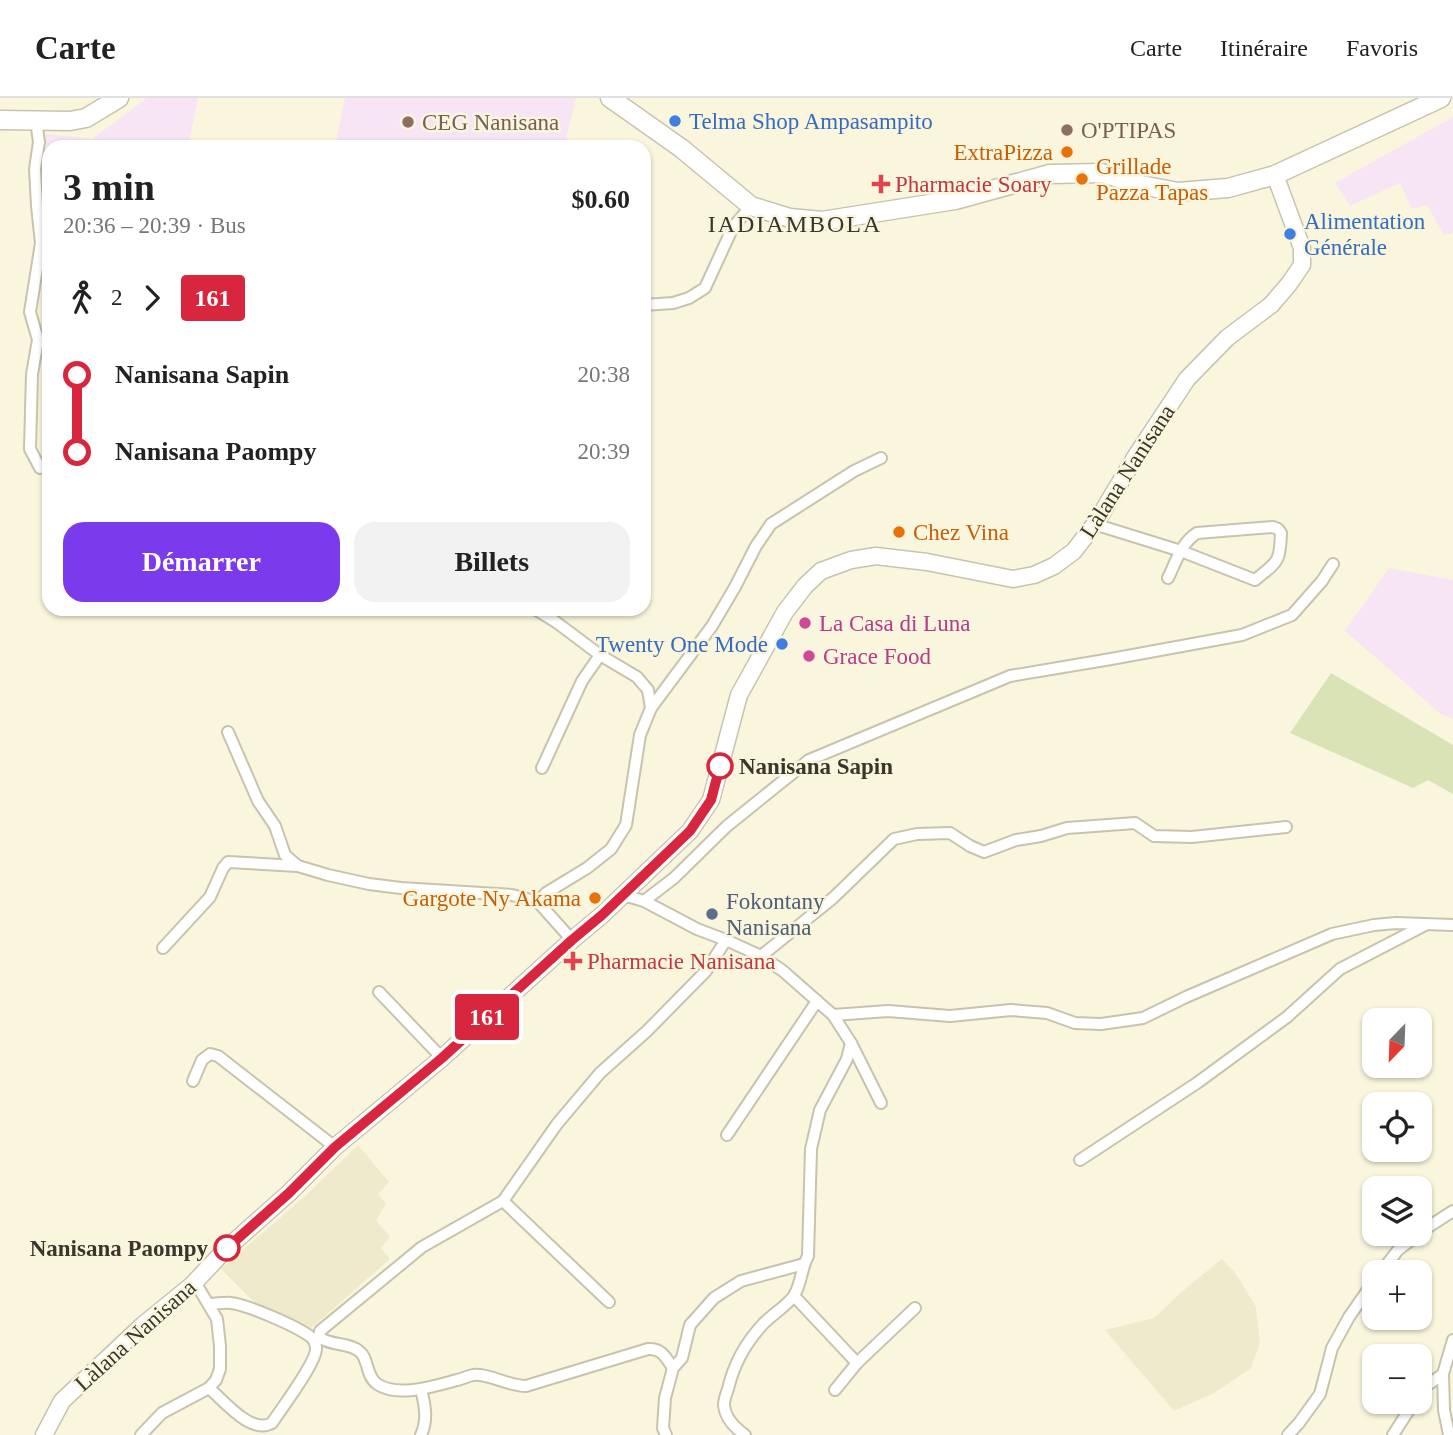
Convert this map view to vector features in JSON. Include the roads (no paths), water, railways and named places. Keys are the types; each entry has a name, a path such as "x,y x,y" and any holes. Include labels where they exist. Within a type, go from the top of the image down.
{"main road":[{"path":"0,120 69,121 86,118 119,98"},
{"path":"610,98 681,148 751,206 790,218 822,221 955,200 1050,173 1102,173 1141,185 1178,192 1228,188 1275,175 1440,98"}],"street":[{"path":"36,121 39,142 36,169 37,206 41,243 30,312 38,340 32,374 30,449 40,468"},
{"name":"Làlana Nanisana","path":"44,1435 62,1401 143,1325 195,1282 226,1249 289,1193 335,1147 442,1058 690,831 711,800 739,695 785,612 805,586 821,571 851,560 876,556 928,562 1013,579 1034,575 1054,566 1074,551 1187,379 1227,338 1271,304 1302,265 1302,247 1275,175"},
{"path":"651,305 673,303 689,298 705,288 733,227 751,206"},
{"path":"538,902 546,893 587,868 611,849 626,825 640,735 651,708 712,626 771,524 855,471 881,458"},
{"path":"1094,524 1181,551 1255,580 1277,561 1281,533 1273,527 1197,533 1188,539 1181,551 1168,579"},
{"path":"644,901 674,878 727,826 809,760 1010,676 1242,635 1292,615 1333,564"},
{"path":"546,616 600,655 638,677 648,690 651,708"},
{"path":"556,622 558,616"},
{"path":"541,768 582,681 600,655"},
{"path":"228,732 258,802 275,826 285,855 298,866"},
{"path":"761,957 833,898 894,839 950,833 984,852 1016,840 1067,828 1135,823 1154,836 1192,837 1286,827"},
{"path":"163,948 210,897 228,862 298,866 369,884 401,888 512,895 538,902 572,940"},
{"path":"623,895 644,901 761,957 783,971 834,1015 881,1102"},
{"path":"834,1015 888,1011 950,1016 1011,1010 1047,1013 1075,1023 1101,1024 1143,1018 1332,934 1396,923 1453,925"},
{"path":"1080,1160 1197,1083 1287,1017 1340,969 1428,923"},
{"path":"673,1368 660,1351 648,1349 526,1386 473,1375 421,1389 397,1390 379,1385 371,1378 362,1353 358,1350 318,1337 320,1331 422,1247 503,1201 551,1132 591,1083 706,971 726,940"},
{"path":"379,992 442,1058"},
{"path":"727,1135 817,1001"},
{"path":"745,1435 727,1417 724,1404 732,1371 750,1339 794,1296 808,1256 811,1149 820,1110 847,1059 851,1043"},
{"path":"193,1081 202,1060 210,1054 218,1056 335,1147"},
{"path":"503,1201 609,1303"},
{"path":"1432,1225 1453,1211"},
{"path":"1391,1260 1404,1246"},
{"path":"666,1435 663,1428 665,1398 673,1368 682,1358 690,1325 714,1298 741,1281 804,1264"},
{"path":"141,1435 162,1413 209,1388 220,1369 217,1319 195,1282"},
{"path":"794,1296 858,1363"},
{"path":"1288,1435 1320,1394 1332,1348 1362,1298"},
{"path":"209,1304 230,1303 248,1307 309,1336 316,1349 307,1371 272,1423 267,1426 246,1421 209,1388"},
{"path":"835,1390 858,1363 915,1308"},
{"path":"1449,1435 1444,1410 1443,1374 1453,1340"},
{"path":"1432,1382 1443,1374"},
{"path":"421,1389 425,1410 425,1427 421,1435"},
{"path":"1393,1435 1406,1414"}],"place":[{"name":"Telma Shop Ampasampito","path":"675,121"},
{"name":"CEG Nanisana","path":"408,122"},
{"name":"O'PTIPAS","path":"1067,130"},
{"name":"ExtraPizza","path":"1067,152"},
{"name":"Grillade Pazza Tapas","path":"1082,179"},
{"name":"Pharmacie Soary","path":"881,184"},
{"name":"Alimentation Générale","path":"1290,234"},
{"name":"Chez Vina","path":"899,532"},
{"name":"La Casa di Luna","path":"805,623"},
{"name":"Twenty One Mode","path":"782,644"},
{"name":"Grace Food","path":"809,656"},
{"name":"Nanisana Sapin","path":"720,766"},
{"name":"Gargote Ny Akama","path":"595,898"},
{"name":"Fokontany Nanisana","path":"712,914"},
{"name":"Pharmacie Nanisana","path":"573,961"},
{"name":"Nanisana Paompy","path":"227,1248"}],"district":[{"name":"IADIAMBOLA","path":"795,224"}]}
